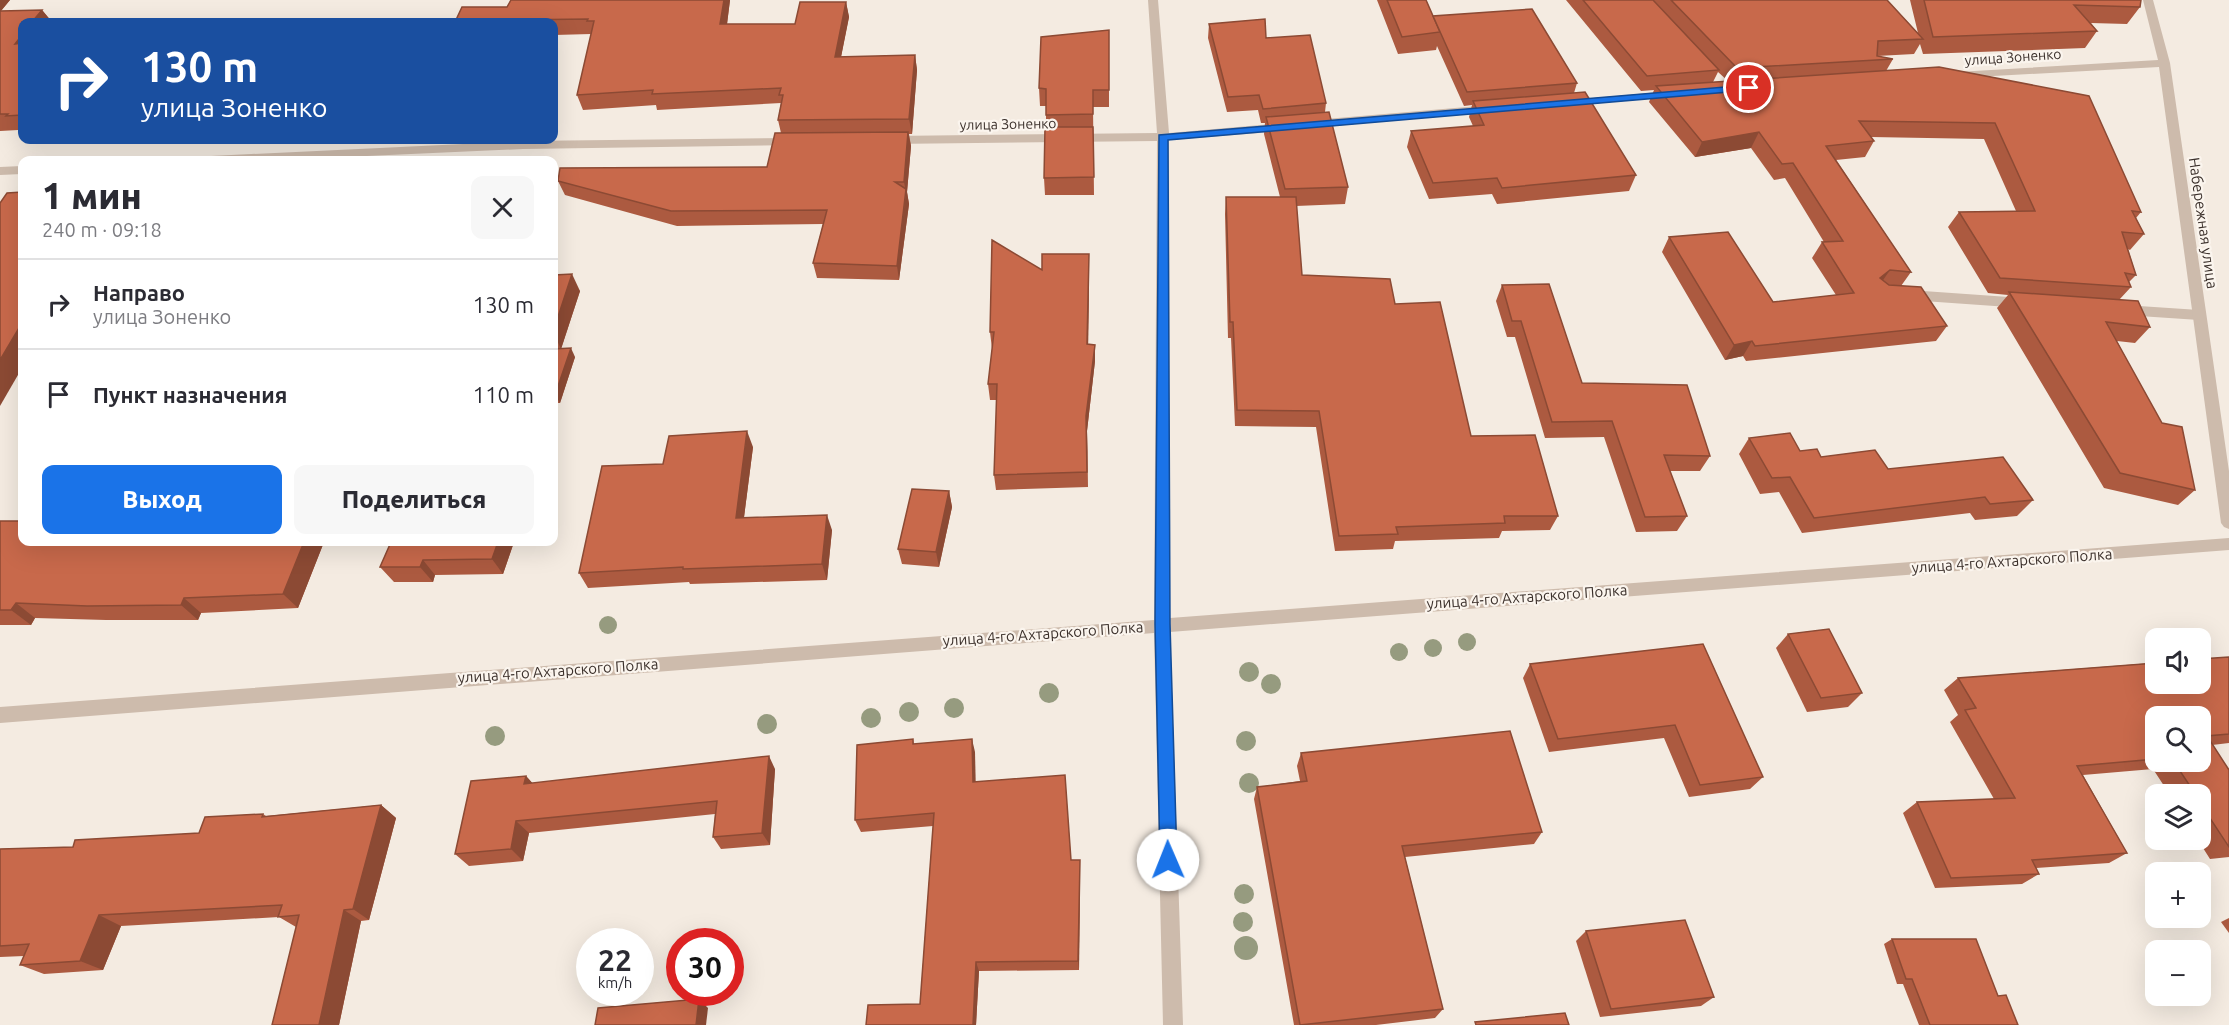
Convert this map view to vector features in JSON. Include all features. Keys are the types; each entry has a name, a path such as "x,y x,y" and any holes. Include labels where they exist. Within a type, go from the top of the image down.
{"street":[{"path":"1153,0 1163,137 1162,624 1173,1025"},
{"name":"Набережная улица","path":"2148,0 2164,63 2229,523"},
{"name":"улица Зоненко","path":"1939,76 2164,63"},
{"path":"1562,103 1679,94"},
{"name":"улица Зоненко","path":"878,141 1163,137 1503,108"},
{"path":"293,156 523,145 807,141"},
{"path":"0,171 18,170"},
{"path":"1891,294 2033,304"},
{"path":"2104,309 2199,315"},
{"name":"улица 4-го Ахтарского Полка","path":"0,715 1162,624 2229,544"}],"building":[{"path":"511,0 724,0 720,24 795,24 800,2 846,2 835,57 915,55 909,119 778,120 783,95 779,95 781,88 652,94 653,90 577,95 594,21 558,18 457,18 462,7 507,7"},
{"path":"1387,0 1426,0 1440,32 1402,37"},
{"path":"1583,0 1653,0 1719,70 1647,76"},
{"path":"1671,0 1887,0 1923,39 1878,41 1877,56 1893,59 1737,68"},
{"path":"1924,0 2141,0 2140,7 2074,5 2097,31 1933,37"},
{"path":"1532,9 1577,83 1467,92 1433,16"},
{"path":"42,10 35,18 18,18 18,40 15,44 18,44 18,115 0,114 0,11"},
{"path":"1265,19 1266,38 1310,35 1326,103 1263,109 1259,95 1228,97 1209,24"},
{"path":"1109,30 1109,90 1093,90 1093,114 1046,115 1046,89 1039,88 1041,37"},
{"path":"1939,67 2089,96 2141,212 2132,211 2144,234 2122,232 2136,275 2125,273 2131,287 2000,278 1959,212 2035,211 1995,123 1859,121 1874,141 1826,146 1911,272 1890,270 1880,278 1889,285 1921,287 1947,326 1755,346 1752,341 1734,345 1669,237 1728,232 1773,302 1854,293 1822,242 1843,241 1793,163 1782,164 1759,132 1702,142 1656,86"},
{"path":"1585,92 1636,175 1502,188 1497,178 1433,183 1411,131 1484,125 1473,101"},
{"path":"1329,112 1348,187 1285,189 1266,117"},
{"path":"1045,127 1093,127 1094,177 1044,178"},
{"path":"908,132 904,182 895,182 906,189 897,266 813,263 827,210 671,211 558,181 560,168 767,167 775,133"},
{"path":"18,192 18,330 0,360 0,203 7,193"},
{"path":"1226,197 1296,197 1302,275 1390,279 1395,304 1440,302 1471,436 1535,435 1558,516 1504,516 1505,523 1396,527 1398,534 1339,536 1319,411 1237,410 1233,322 1230,322"},
{"path":"992,240 1042,270 1042,254 1089,254 1087,344 1095,345 1086,416 1087,472 994,475 997,384 988,384 994,332 990,332"},
{"path":"572,274 558,317 558,275"},
{"path":"1549,284 1582,383 1687,385 1710,456 1664,455 1687,516 1645,517 1612,421 1552,422 1521,321 1512,321 1502,285"},
{"path":"2009,292 2138,301 2150,327 2106,322 2162,423 2182,427 2195,490 2120,473"},
{"path":"571,348 558,386 558,349"},
{"path":"747,431 736,518 827,515 822,564 683,569 683,567 579,573 602,466 663,464 669,436"},
{"path":"1790,433 1800,451 1817,449 1821,457 1875,450 1888,469 2003,457 2033,500 1990,504 1985,497 1814,518 1790,477 1772,478 1749,438"},
{"path":"912,489 949,491 936,552 898,549"},
{"path":"0,521 18,521 18,546 302,546 283,594 184,598 181,605 87,606 16,603 11,610 0,610"},
{"path":"389,546 497,546 492,559 423,560 420,567 380,567"},
{"path":"1829,629 1862,693 1821,698 1788,634"},
{"path":"1703,644 1763,777 1700,785 1675,725 1558,739 1530,664"},
{"path":"2229,657 2229,734 2211,736 2211,706 2145,706 2145,760 2077,766 2127,853 2032,860 2039,874 1951,878 1917,802 2015,798 1965,710 1976,708 1958,678 2145,664 2145,694 2211,694 2211,658"},
{"path":"1510,731 1542,832 1402,846 1443,1009 1300,1025 1257,787 1307,781 1301,753"},
{"path":"913,739 913,744 972,739 973,782 1065,775 1071,860 1080,860 1078,961 976,962 973,1025 866,1025 868,1005 920,1004 934,813 855,820 857,745"},
{"path":"2211,742 2229,770 2229,847 2211,820 2211,784 2189,784 2181,772 2211,772"},
{"path":"769,756 762,833 713,837 717,801 516,821 511,849 455,854 471,781 526,776 524,784"},
{"path":"381,805 353,909 344,910 319,1025 272,1025 299,915 278,917 282,905 99,915 80,961 20,965 29,944 0,946 0,849 73,847 75,840 199,833 205,817 263,814 262,817"},
{"path":"1685,920 1714,997 1611,1009 1586,931"},
{"path":"1892,939 1976,939 1998,996 2006,995 2018,1025 1930,1025 1912,979 1906,979"},
{"path":"666,1002 666,1006 698,1006 696,1025 595,1025 598,1008 654,1006 654,1003"},
{"path":"1565,1013 1569,1025 1476,1025 1475,1022"}],"route":[{"path":"1168,860 1162,624 1163,137 1749,88"}]}
